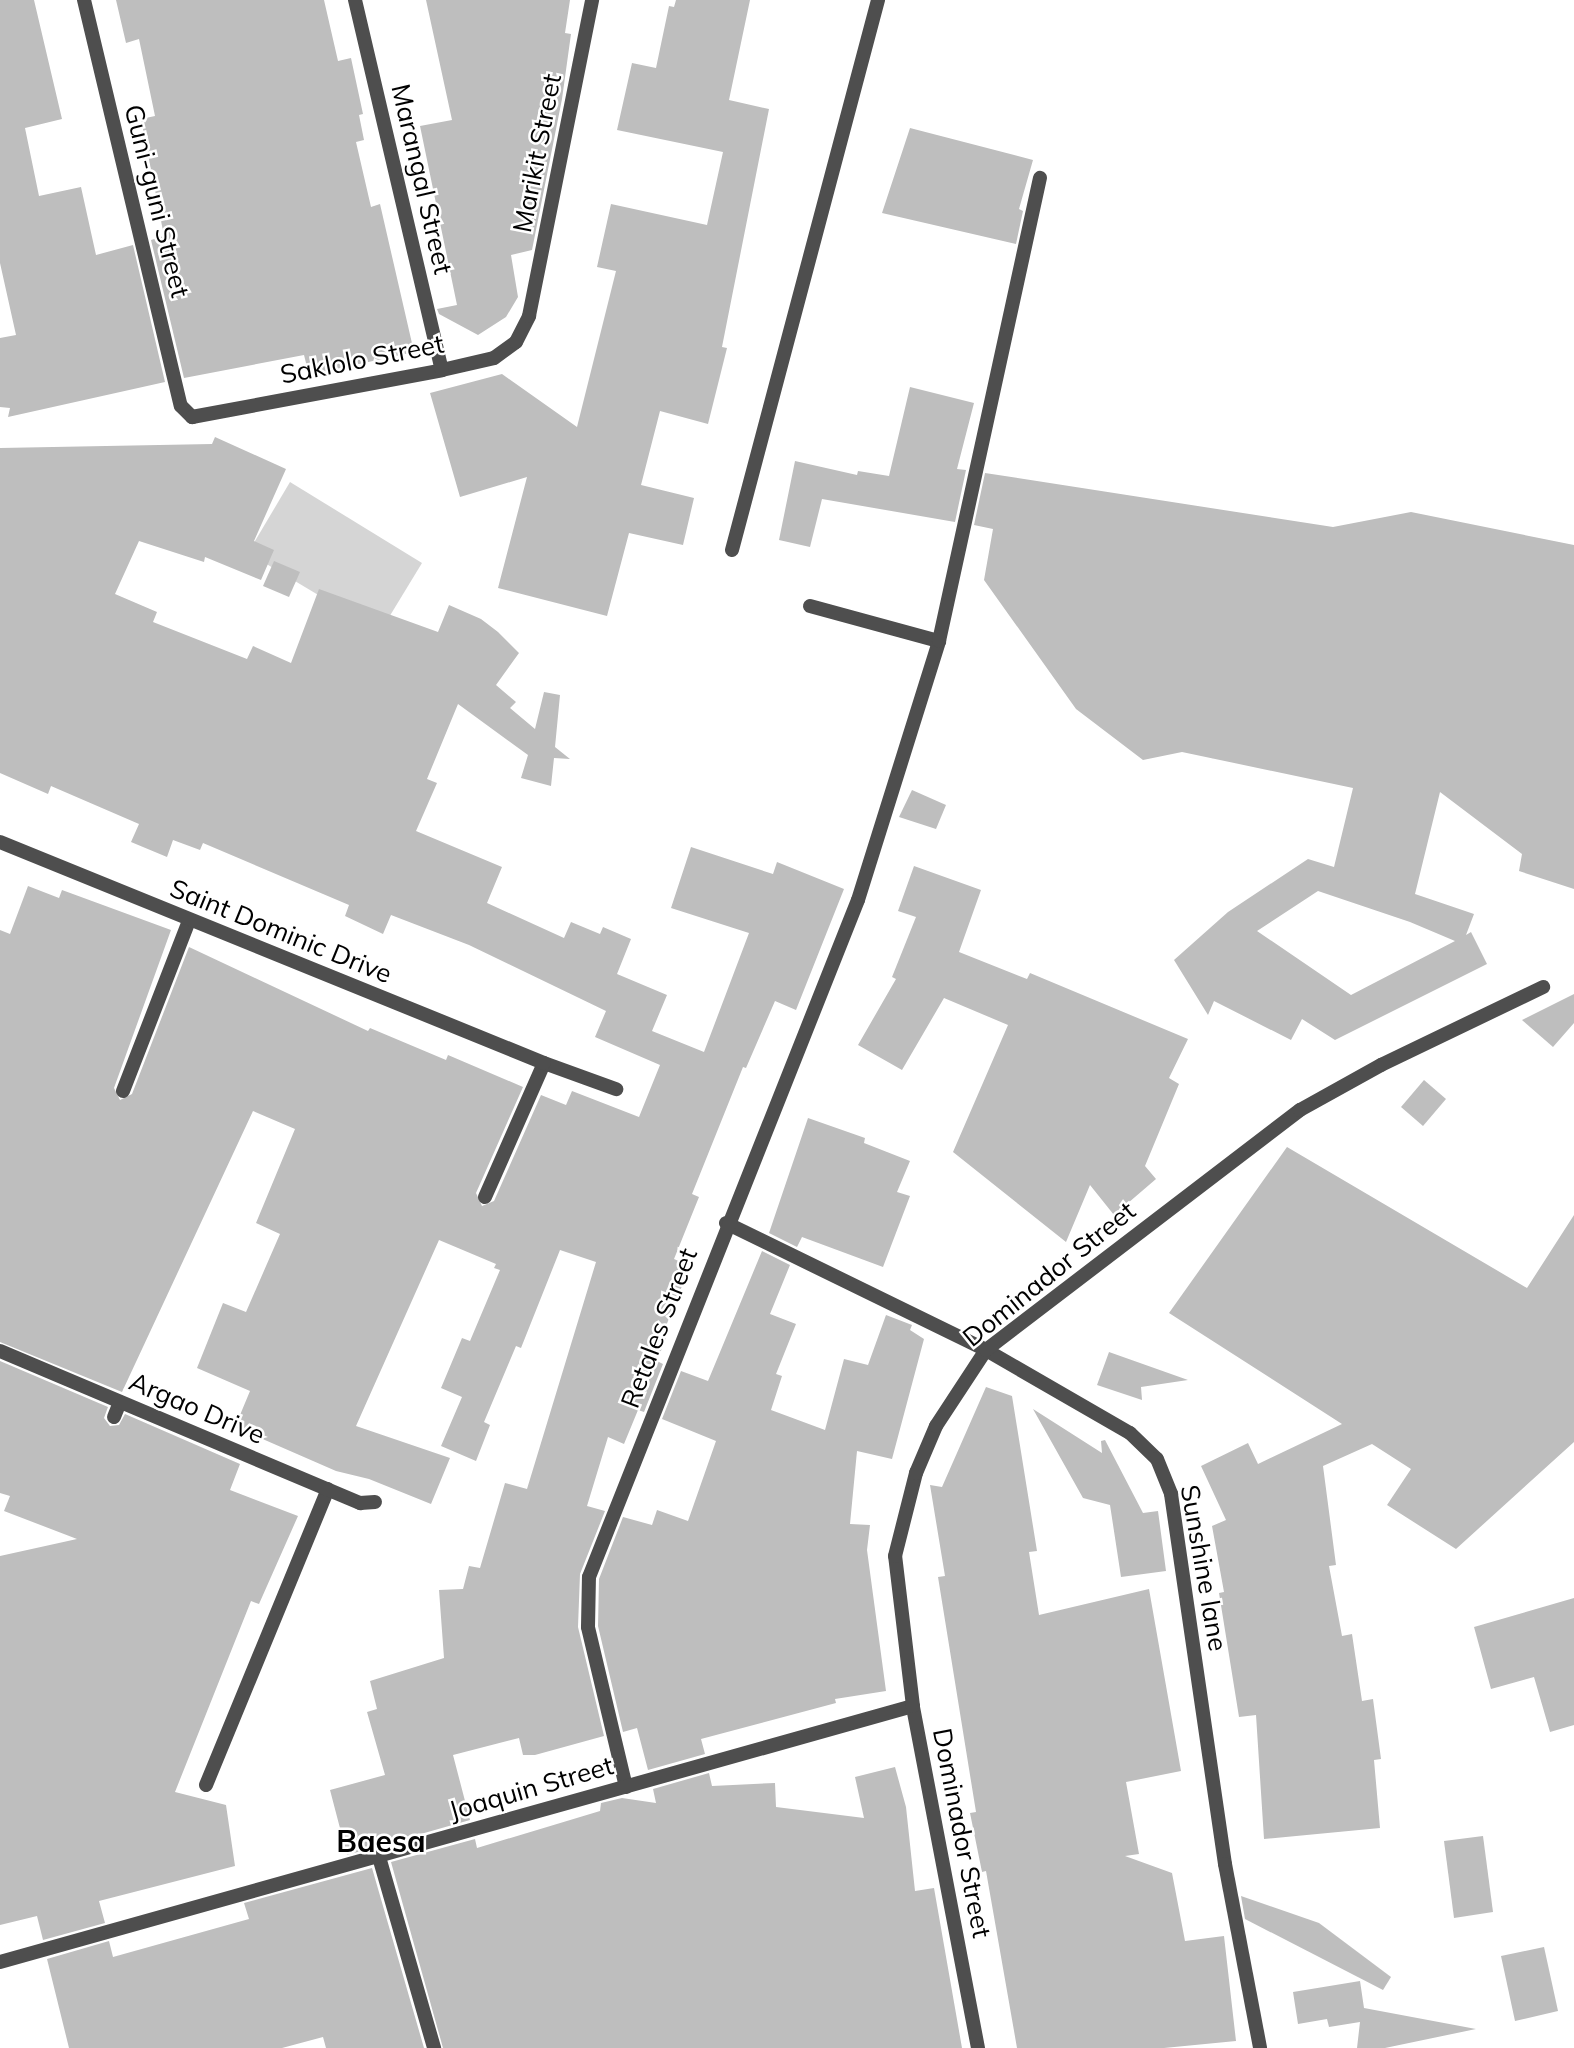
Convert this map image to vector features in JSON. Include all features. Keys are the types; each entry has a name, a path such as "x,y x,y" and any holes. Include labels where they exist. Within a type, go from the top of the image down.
{"street":[{"name":"Guni-guni Street","path":"83,0 184,412"},
{"name":"Marangal Street","path":"355,0 442,370"},
{"name":"Marikit Street","path":"529,316 592,0"},
{"path":"732,550 878,0"},
{"name":"Retales Street","path":"626,1787 588,1628 589,1577 726,1223 858,900 939,641 1040,178"},
{"name":"Saklolo Street","path":"184,412 199,416 494,358 516,342 529,316"},
{"path":"810,606 939,641"},
{"name":"Saint Dominic Drive","path":"0,842 189,921 544,1063 616,1089"},
{"path":"123,1091 189,921"},
{"name":"Dominador Street","path":"978,2048 913,1706 895,1556 916,1474 936,1426 986,1350 1300,1110 1381,1065 1543,987"},
{"path":"485,1197 544,1063"},
{"name":"Sunshine lane","path":"726,1223 986,1350 1130,1433 1157,1459 1171,1494 1225,1864 1260,2048"},
{"name":"Argao Drive","path":"0,1351 368,1506 375,1502"},
{"path":"114,1418 120,1402"},
{"path":"206,1785 328,1489"},
{"name":"Joaquin Street","path":"0,1962 913,1706"},
{"path":"379,1857 434,2048"}],"shaded area":[{"path":"290,482 422,563 380,632 248,553"}],"building":[{"path":"0,0 34,0 62,119 25,128 39,196 81,187 96,255 133,245 165,382 8,417 10,408 0,407 0,338 16,335 0,263"},
{"path":"116,0 324,0 338,61 351,58 363,114 359,115 364,140 356,142 371,207 380,204 414,352 309,375 304,355 184,378 151,240 164,236 141,119 155,116 139,39 126,43"},
{"path":"426,0 570,0 565,33 571,34 562,99 532,250 511,255 518,297 506,317 478,335 439,314 437,309 457,305 420,126 452,120"},
{"path":"676,0 750,0 729,100 769,109 722,347 727,348 708,424 660,411 641,485 694,498 683,545 629,533 607,616 498,588 527,477 460,497 430,393 502,374 577,427 616,271 597,267 611,204 707,225 723,152 617,130 632,63 656,68 669,6 674,7"},
{"path":"910,128 1033,160 1019,209 1023,211 1016,244 882,213"},
{"path":"910,387 974,403 957,469 966,470 955,522 822,499 810,547 779,540 795,461 857,475 858,471 889,476"},
{"path":"215,437 286,469 254,541 274,550 261,580 205,557 204,562 139,541 115,594 157,612 153,622 247,659 253,646 291,663 319,589 438,632 449,605 481,619 498,632 519,653 496,685 516,702 510,708 535,729 544,692 560,695 555,747 570,759 554,758 551,786 521,778 528,755 458,704 427,779 437,783 416,831 502,867 487,903 564,938 571,922 600,934 603,927 631,939 617,974 667,995 652,1031 704,1052 749,933 671,908 691,847 773,874 777,862 844,889 796,1010 775,1001 746,1068 743,1067 692,1194 699,1197 674,1259 690,1266 662,1336 666,1338 657,1361 663,1364 644,1412 638,1410 624,1444 608,1437 587,1506 605,1511 580,1574 578,1627 604,1736 535,1755 523,1755 519,1738 453,1755 470,1820 347,1855 330,1790 385,1775 367,1712 377,1709 370,1681 444,1658 439,1590 463,1589 469,1566 480,1568 505,1483 527,1489 596,1262 560,1250 521,1348 516,1346 484,1422 490,1425 476,1461 441,1446 462,1397 441,1388 462,1338 470,1341 500,1270 494,1268 496,1264 439,1240 356,1426 450,1458 431,1504 369,1479 336,1471 235,1427 250,1391 197,1368 223,1303 246,1312 280,1234 256,1223 295,1129 253,1111 122,1392 0,1342 0,930 10,934 28,886 59,898 62,890 171,930 114,1088 120,1100 132,1094 189,947 368,1031 370,1028 446,1060 448,1055 523,1087 476,1193 482,1206 494,1201 541,1095 566,1105 572,1091 639,1117 660,1065 595,1037 606,1011 469,945 391,915 383,934 345,916 349,905 203,843 200,850 173,840 167,857 131,842 139,824 51,786 48,794 0,773 0,448 212,444"},
{"path":"985,473 1333,527 1411,512 1574,545 1574,889 1519,871 1522,854 1440,792 1415,894 1474,914 1466,935 1471,932 1487,964 1335,1040 1302,1019 1291,1040 1214,1001 1208,1015 1174,960 1228,912 1308,859 1334,867 1353,788 1182,752 1143,760 1076,709 984,580 993,529 974,525","holes":["1318,891 1410,922 1455,941 1351,995 1257,931"]},
{"path":"274,561 300,572 289,597 263,586"},
{"path":"912,790 946,805 936,829 899,817"},
{"path":"914,866 981,890 959,952 1027,979 1030,973 1188,1039 1169,1078 1179,1084 1145,1166 1156,1179 1114,1215 1090,1185 1066,1242 953,1152 1008,1025 944,998 902,1070 858,1045 896,979 892,977 916,917 898,911"},
{"path":"1574,994 1574,1023 1553,1047 1522,1020"},
{"path":"1424,1080 1446,1099 1423,1126 1401,1107"},
{"path":"808,1118 865,1138 864,1143 910,1161 897,1192 910,1196 883,1267 802,1237 797,1247 769,1233"},
{"path":"1287,1147 1527,1288 1574,1215 1574,1442 1456,1549 1387,1505 1411,1469 1372,1444 1323,1466 1336,1565 1329,1566 1342,1636 1352,1634 1362,1701 1373,1699 1381,1759 1374,1760 1380,1828 1264,1839 1256,1715 1239,1717 1219,1593 1224,1592 1212,1526 1226,1520 1201,1466 1248,1443 1258,1464 1342,1424 1169,1313"},
{"path":"762,1251 790,1265 770,1314 796,1324 776,1374 782,1376 771,1410 825,1430 844,1359 868,1365 886,1315 912,1325 910,1330 924,1339 892,1459 857,1451 850,1524 870,1525 867,1550 886,1691 835,1699 836,1703 701,1739 705,1754 648,1770 637,1728 623,1732 598,1626 599,1579 623,1517 652,1525 657,1510 688,1521 716,1441 662,1419 681,1371 708,1381"},
{"path":"1109,1352 1188,1380 1141,1387 1142,1400 1097,1385"},
{"path":"0,1361 108,1407 104,1418 110,1426 119,1425 125,1414 240,1464 230,1490 298,1516 259,1604 251,1601 175,1792 226,1805 235,1866 99,1901 105,1923 43,1940 37,1916 0,1925 0,1556 77,1539 4,1511 10,1496 0,1493"},
{"path":"986,1387 1012,1396 1037,1551 1029,1552 1039,1615 1149,1589 1181,1771 1126,1782 1139,1854 1125,1856 1172,1873 1185,1941 1224,1936 1236,2041 1164,2048 1017,2048 986,1871 982,1872 970,1813 976,1812 938,1577 945,1576 930,1485 942,1487"},
{"path":"1033,1409 1102,1453 1101,1441 1105,1440 1143,1513 1158,1511 1166,1571 1121,1577 1110,1505 1083,1498"},
{"path":"1574,1598 1574,1725 1550,1732 1534,1677 1491,1689 1474,1627"},
{"path":"895,1767 906,1807 915,1891 934,1888 962,2048 443,2048 391,1862 475,1839 477,1848 600,1811 601,1803 622,1798 656,1803 653,1789 709,1773 712,1786 775,1783 776,1807 864,1818 855,1777"},
{"path":"1483,1836 1493,1912 1454,1918 1444,1841"},
{"path":"372,1868 424,2048 326,2048 323,2037 282,2048 69,2048 47,1959 109,1941 113,1957 249,1919 244,1903"},
{"path":"1241,1896 1319,1923 1391,1977 1383,1990 1245,1919"},
{"path":"1544,1947 1558,2011 1515,2021 1501,1956"},
{"path":"1360,1981 1364,2008 1476,2029 1385,2048 1357,2048 1360,2022 1329,2027 1327,2019 1298,2024 1293,1992"}],"district":[{"name":"Baesa","path":"381,1841"}]}
